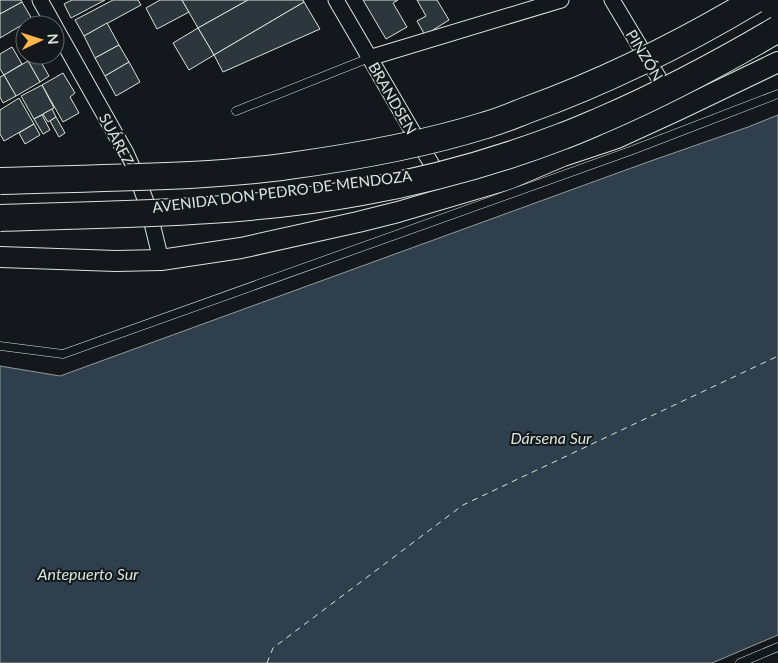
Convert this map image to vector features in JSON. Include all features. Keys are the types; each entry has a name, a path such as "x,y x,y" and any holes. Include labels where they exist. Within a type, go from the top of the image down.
{"highway":[{"path":"0,181 152,177 288,167 422,143 488,125 551,102 614,75 675,45 756,0"},
{"path":"0,218 224,209 362,192 430,177 498,159 564,136 628,108 691,77 778,29"}],"main road":[{"name":"AVENIDA DON PEDRO DE MENDOZA","path":"0,258 116,261 161,260 241,248 390,214 509,179 562,156 617,138 778,62"},
{"name":"AVENIDA DON PEDRO DE MENDOZA","path":"0,212 148,207 367,180 508,166 562,156"}],"street":[{"name":"SUÁREZ","path":"40,0 48,15"},
{"name":"BRANDSEN","path":"336,0 450,196"},
{"path":"369,58 561,0"},
{"name":"PINZÓN","path":"612,0 678,110"},
{"name":"SUÁREZ","path":"65,45 126,153 148,207 161,260"}],"lane":[{"path":"236,111 369,58"},
{"path":"0,346 63,354 630,151 778,94"},
{"path":"740,663 778,647"}],"water":[{"name":"Dársena Sur","path":"778,115 778,635 712,663 0,663 0,366 60,376"}],"building":[{"path":"0,0 21,0 22,2 0,14"},
{"path":"72,0 105,0 71,18 64,4"},
{"path":"113,0 138,0 141,5 84,36 75,20"},
{"path":"160,0 182,0 189,12 157,29 146,8"},
{"path":"182,0 248,0 198,28"},
{"path":"248,0 303,0 304,2 214,55 198,28"},
{"path":"363,0 398,0 393,3 407,27 386,39"},
{"path":"417,0 437,0 449,20 425,35 417,21 426,16"},
{"path":"22,2 30,15 15,15 15,29 0,38 0,14"},
{"path":"304,2 320,29 223,72 214,55"},
{"path":"107,23 119,45 95,58 84,36"},
{"path":"198,28 214,55 189,70 173,43"},
{"path":"119,45 129,62 105,76 95,58"},
{"path":"12,47 15,52 15,65 20,65 4,75 0,69 0,54"},
{"path":"129,62 140,82 116,96 105,76"},
{"path":"21,65 30,65 40,82 16,96 4,75"},
{"path":"30,65 43,65 49,76 40,82"},
{"path":"63,73 75,93 70,97 79,113 63,122 42,85"},
{"path":"4,75 16,96 3,103 0,97 0,77"},
{"path":"42,85 54,108 34,119 21,96"},
{"path":"19,98 34,124 4,141 0,134 0,110"},
{"path":"52,109 56,117 48,122 43,114"},
{"path":"42,115 50,130 43,134 34,119"},
{"path":"56,117 65,133 59,137 50,121"},
{"path":"34,124 40,135 25,144 19,133"}],"ferry route":[{"path":"267,663 273,648 463,505 778,356"}],"water label":[{"name":"Antepuerto Sur","path":"88,573"}]}
